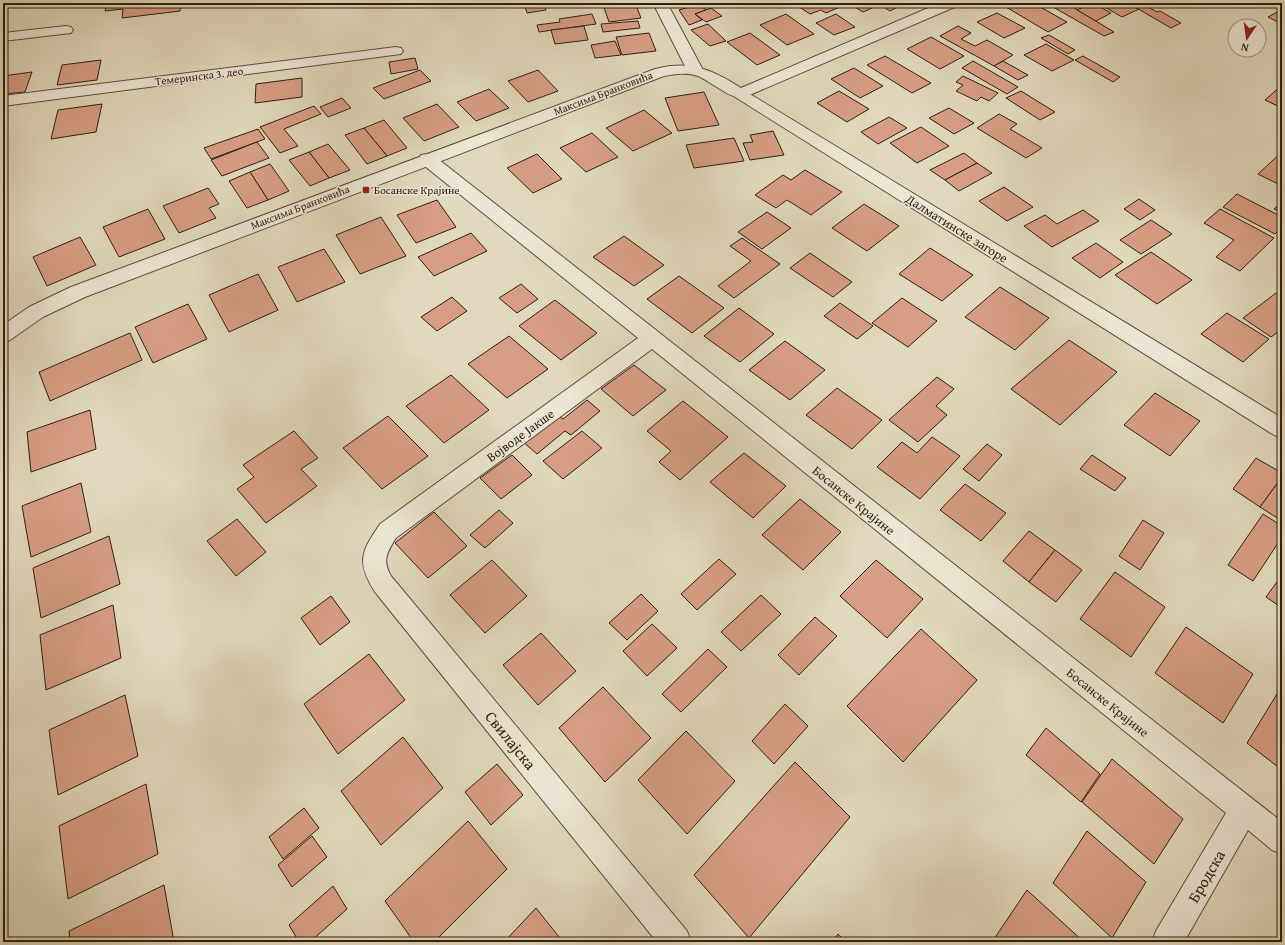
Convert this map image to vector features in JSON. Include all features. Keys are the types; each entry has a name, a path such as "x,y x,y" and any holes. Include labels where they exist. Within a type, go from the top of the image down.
{"street":[{"path":"660,3 695,70"},
{"path":"740,94 952,3"},
{"path":"3,38 66,30"},
{"name":"Темеринска 3. део","path":"3,101 396,51"},
{"name":"Максима Бранковића","path":"3,334 36,312 78,292 660,72 679,68 695,70"},
{"name":"Далматинске загоре","path":"695,70 721,82 1282,429"},
{"name":"Босанске Крајине","path":"427,159 1282,840"},
{"name":"Војводе Јакше","path":"388,531 652,339"},
{"name":"Свилајска","path":"388,531 374,556 375,570 383,584 676,942"},
{"name":"Бродска","path":"1168,942 1244,810"}],"building":[{"path":"107,3 181,3 180,11 122,18 123,9 105,11"},
{"path":"524,3 543,3 546,10 527,13"},
{"path":"635,3 641,18 609,22 603,5"},
{"path":"793,3 838,3 842,6 826,13 821,10 810,14"},
{"path":"848,3 876,3 879,5 863,12"},
{"path":"877,3 895,3 900,6 890,11"},
{"path":"1015,3 1033,3 1067,22 1048,32 1006,7"},
{"path":"1046,3 1066,3 1114,32 1104,36"},
{"path":"1093,3 1111,13 1096,21 1077,10"},
{"path":"1098,3 1128,3 1139,9 1122,17"},
{"path":"699,4 706,10 695,14 702,20 689,25 679,10"},
{"path":"1143,4 1157,12 1160,11 1181,23 1171,28 1135,7"},
{"path":"711,8 722,16 706,22 695,14"},
{"path":"1279,11 1282,13 1282,24 1268,17"},
{"path":"997,13 1025,28 1004,38 977,22"},
{"path":"592,14 596,24 539,32 537,25 560,22 559,19"},
{"path":"786,14 814,34 787,45 760,25"},
{"path":"836,14 855,27 834,35 816,23"},
{"path":"638,21 640,28 603,32 601,24"},
{"path":"708,24 726,41 710,46 691,30"},
{"path":"584,26 588,40 555,44 551,30"},
{"path":"958,26 971,33 961,39 975,46 987,40 1013,55 994,66 940,36"},
{"path":"649,33 656,51 622,55 616,37"},
{"path":"750,33 780,55 757,65 727,42"},
{"path":"1049,35 1075,50 1068,54 1041,38"},
{"path":"931,37 964,56 940,69 907,49"},
{"path":"615,41 621,55 595,58 591,45"},
{"path":"1046,44 1074,60 1052,71 1024,55"},
{"path":"885,56 931,83 912,93 867,65"},
{"path":"1083,56 1120,77 1113,82 1075,60"},
{"path":"415,58 418,69 391,74 389,62"},
{"path":"101,60 97,80 57,85 62,65"},
{"path":"973,61 1018,87 1007,94 962,68"},
{"path":"1003,61 1028,75 1018,80 994,66"},
{"path":"854,68 883,86 860,98 831,79"},
{"path":"420,70 431,81 384,99 373,88"},
{"path":"538,70 558,91 528,102 508,81"},
{"path":"32,72 25,92 3,94 3,76"},
{"path":"963,76 998,93 989,101 981,97 977,101 956,91 963,85 956,82"},
{"path":"302,78 302,97 255,103 256,84"},
{"path":"1282,85 1282,108 1265,100"},
{"path":"489,89 509,108 476,121 457,102"},
{"path":"839,91 869,109 847,122 817,103"},
{"path":"1021,91 1055,112 1040,120 1006,98"},
{"path":"704,92 719,125 678,131 665,98"},
{"path":"342,98 351,108 328,117 320,107"},
{"path":"102,104 96,132 51,139 58,110"},
{"path":"437,104 459,127 424,141 403,118"},
{"path":"314,106 321,114 284,129 298,146 280,153 260,127"},
{"path":"949,108 974,123 954,134 929,118"},
{"path":"644,110 672,133 633,151 606,128"},
{"path":"999,114 1017,124 1010,129 1042,148 1026,158 977,128"},
{"path":"889,117 907,128 878,144 861,132"},
{"path":"384,120 407,148 387,156 364,128"},
{"path":"921,127 949,146 917,163 890,143"},
{"path":"364,128 387,156 367,164 345,135"},
{"path":"258,129 265,139 211,159 204,148"},
{"path":"773,131 784,155 750,160 743,143 753,142 750,135"},
{"path":"592,133 618,157 586,172 560,148"},
{"path":"734,138 744,161 694,168 686,145"},
{"path":"257,142 269,158 222,176 211,160"},
{"path":"328,144 350,170 329,178 309,152"},
{"path":"309,152 329,178 310,186 289,160"},
{"path":"1282,152 1282,186 1258,174"},
{"path":"964,153 977,163 945,180 930,170"},
{"path":"537,154 562,179 533,193 507,168"},
{"path":"977,163 992,173 959,191 945,180"},
{"path":"270,164 289,191 268,200 250,172"},
{"path":"805,170 842,192 811,215 787,200 776,208 755,195 783,175 791,180"},
{"path":"250,172 268,200 247,208 229,181"},
{"path":"1004,187 1033,207 1007,221 979,201"},
{"path":"208,188 219,204 209,208 216,218 179,233 163,206"},
{"path":"1237,194 1282,217 1282,227 1275,234 1223,207"},
{"path":"1139,199 1155,210 1140,220 1124,209"},
{"path":"437,200 456,227 416,243 397,215"},
{"path":"1282,202 1282,213 1274,209"},
{"path":"864,204 899,226 867,251 832,228"},
{"path":"148,209 165,239 119,257 103,227"},
{"path":"1220,209 1274,238 1240,271 1216,257 1234,240 1204,223"},
{"path":"1083,210 1099,221 1052,247 1024,226 1045,215 1057,224"},
{"path":"767,212 791,228 762,249 738,232"},
{"path":"381,217 406,256 360,274 336,235"},
{"path":"1151,220 1172,234 1141,254 1120,240"},
{"path":"471,233 487,251 434,276 418,257"},
{"path":"624,236 664,265 634,286 593,257"},
{"path":"80,237 96,265 47,286 33,257"},
{"path":"742,238 780,264 734,298 718,286 751,261 730,246"},
{"path":"1096,243 1123,262 1100,278 1072,258"},
{"path":"930,248 973,275 942,301 899,274"},
{"path":"324,249 345,282 297,302 278,267"},
{"path":"1151,252 1192,280 1157,304 1115,275"},
{"path":"810,253 852,282 833,297 790,268"},
{"path":"258,274 278,310 229,332 209,295"},
{"path":"679,276 724,308 692,333 647,299"},
{"path":"521,284 538,299 517,313 499,298"},
{"path":"1000,287 1049,318 1015,350 965,317"},
{"path":"1276,293 1282,296 1282,329 1271,337 1243,318"},
{"path":"452,297 467,311 437,331 421,317"},
{"path":"902,298 937,321 908,347 872,323"},
{"path":"555,300 597,333 561,360 519,326"},
{"path":"840,303 873,326 857,339 824,316"},
{"path":"188,304 207,339 153,363 135,327"},
{"path":"739,308 774,334 740,362 704,336"},
{"path":"1227,313 1269,339 1243,362 1201,334"},
{"path":"130,333 142,360 50,401 39,372"},
{"path":"509,336 548,369 507,398 468,364"},
{"path":"1069,340 1117,372 1060,425 1011,389"},
{"path":"785,341 825,370 790,400 749,370"},
{"path":"634,365 666,390 633,416 601,389"},
{"path":"451,375 489,410 444,443 406,406"},
{"path":"937,377 954,389 936,406 947,415 918,442 889,420"},
{"path":"837,388 882,420 852,449 806,415"},
{"path":"1155,393 1200,421 1170,456 1124,425"},
{"path":"587,400 600,411 571,435 565,431 537,454 522,441 556,414 563,419"},
{"path":"683,401 728,437 680,480 659,462 671,451 647,431"},
{"path":"90,410 96,449 31,472 27,432"},
{"path":"388,416 428,456 382,489 343,448"},
{"path":"294,431 318,458 301,469 317,486 266,523 237,489 254,477 243,465"},
{"path":"582,431 602,448 563,479 543,461"},
{"path":"932,437 960,456 920,499 877,467 902,442 917,453"},
{"path":"987,444 1002,455 979,481 963,469"},
{"path":"744,453 786,486 753,518 710,482"},
{"path":"512,455 532,475 501,499 480,478"},
{"path":"1092,455 1126,478 1115,491 1080,469"},
{"path":"1256,458 1282,473 1282,477 1260,507 1233,489"},
{"path":"1282,477 1282,521 1260,507"},
{"path":"81,483 91,532 31,557 22,506"},
{"path":"965,484 1006,513 981,541 940,510"},
{"path":"800,499 841,532 803,570 762,535"},
{"path":"499,510 513,523 485,548 470,535"},
{"path":"434,512 467,546 428,578 395,543"},
{"path":"1263,514 1282,526 1282,537 1253,581 1228,565"},
{"path":"237,519 266,552 236,576 207,541"},
{"path":"1143,520 1164,533 1140,570 1119,556"},
{"path":"1029,531 1055,550 1029,582 1003,561"},
{"path":"109,536 120,584 41,618 33,568"},
{"path":"1055,550 1082,570 1056,602 1029,582"},
{"path":"719,559 736,574 697,610 681,594"},
{"path":"492,560 527,596 485,633 450,595"},
{"path":"876,560 923,599 887,638 840,596"},
{"path":"1115,572 1165,607 1131,657 1080,619"},
{"path":"1282,575 1282,608 1266,597"},
{"path":"641,594 658,611 627,640 609,623"},
{"path":"761,595 781,614 741,651 721,632"},
{"path":"331,596 350,622 320,645 301,618"},
{"path":"113,605 121,658 46,690 40,635"},
{"path":"815,617 837,636 799,675 778,655"},
{"path":"652,624 677,648 647,676 623,651"},
{"path":"1186,627 1253,674 1223,723 1155,673"},
{"path":"921,629 977,680 903,762 847,706"},
{"path":"541,633 576,671 538,705 503,665"},
{"path":"708,649 727,667 681,712 662,694"},
{"path":"369,654 405,700 338,754 304,704"},
{"path":"603,687 651,738 605,782 559,728"},
{"path":"1280,689 1282,690 1282,770 1247,743"},
{"path":"125,695 138,756 58,795 49,730"},
{"path":"785,704 808,726 774,764 752,741"},
{"path":"1046,728 1100,774 1081,802 1026,755"},
{"path":"686,731 735,781 687,834 638,780"},
{"path":"403,737 443,788 381,845 341,791"},
{"path":"1112,759 1183,819 1154,864 1082,802"},
{"path":"795,762 850,817 749,938 694,875"},
{"path":"497,764 523,795 491,825 465,792"},
{"path":"146,784 158,854 68,899 59,826"},
{"path":"304,808 319,828 283,859 269,837"},
{"path":"468,821 507,869 434,942 414,942 385,901"},
{"path":"1087,831 1146,882 1112,938 1053,883"},
{"path":"312,836 327,857 292,887 278,865"},
{"path":"164,885 174,942 70,942 69,931"},
{"path":"333,886 347,909 310,942 299,942 289,925"},
{"path":"1027,890 1084,942 992,942"},
{"path":"536,908 563,942 504,942"},
{"path":"838,934 846,942 832,942"}],"place":[{"name":"Босанске Крајине","path":"366,190"}]}
